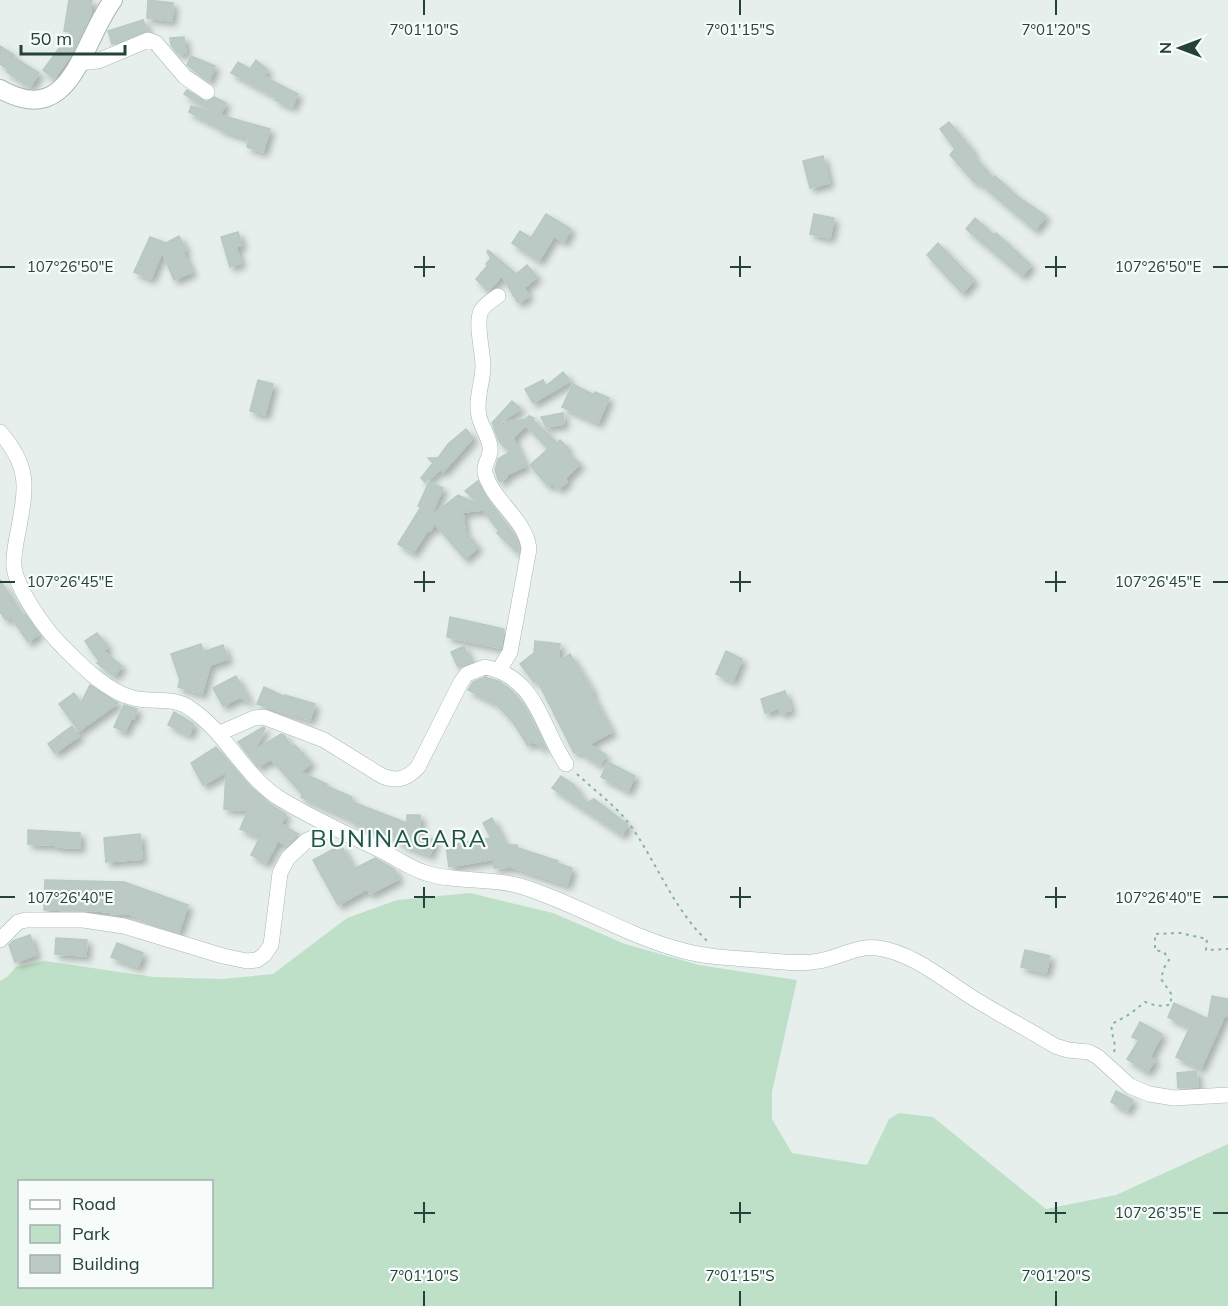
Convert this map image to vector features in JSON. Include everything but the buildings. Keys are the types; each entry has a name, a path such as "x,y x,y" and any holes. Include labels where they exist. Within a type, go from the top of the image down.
{"street":[{"path":"0,89 24,100 45,99 62,90 113,0"},
{"path":"78,63 98,61 148,40 156,43 185,77 207,92"},
{"path":"498,296 482,310 479,319 483,367 478,415 490,445 485,472 528,539 529,549 510,651 499,670"},
{"path":"0,432 18,455 23,470 25,496 14,566 22,591 61,645 119,693 133,698 171,700 186,705 220,733 238,759 267,789 333,828 425,873 519,886 545,895 629,933 675,949 723,957 808,962 818,962 864,948 885,950 920,964 973,999 1055,1046 1089,1052 1130,1086 1149,1094 1174,1098 1228,1095"},
{"path":"220,733 254,718 264,717 324,740 382,776 401,779 418,767 467,674 485,666 510,675 521,683 532,699 556,749 566,764"},
{"path":"0,940 18,922 26,920 83,920 124,926 224,957 247,962 257,960 271,945 280,873 288,858 306,841 333,828"}],"path":[{"path":"566,764 612,804 632,827 673,898 700,934 723,957"},
{"path":"1109,1067 1116,1047 1111,1030 1112,1024 1145,1002 1157,1006 1170,1005 1172,995 1161,979 1169,960 1164,952 1155,950 1155,934 1180,933 1207,939 1206,950 1228,949"}],"green space":[{"path":"470,893 553,913 625,944 699,965 797,980 772,1092 772,1119 792,1153 867,1165 889,1119 899,1113 933,1117 1046,1209 1116,1195 1228,1144 1228,1306 0,1306 0,981 16,967 45,961 154,977 222,979 273,974 347,918 397,900"}],"district":[{"name":"BUNINAGARA","path":"399,839"}]}
